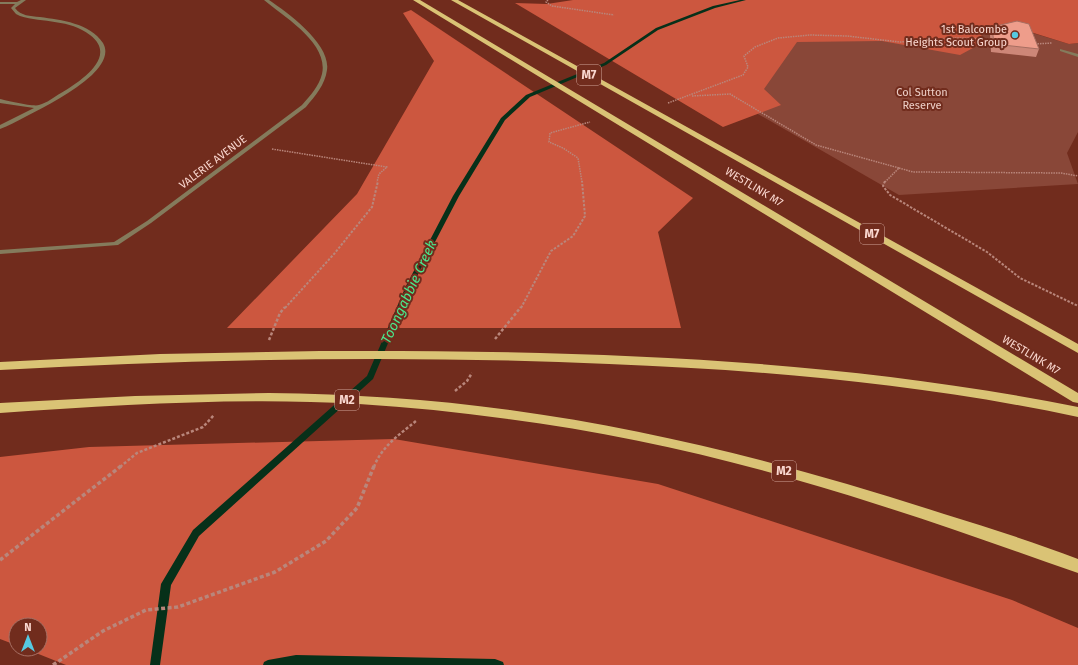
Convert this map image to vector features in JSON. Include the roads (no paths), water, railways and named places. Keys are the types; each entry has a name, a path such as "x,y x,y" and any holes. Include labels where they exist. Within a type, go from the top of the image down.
{"highway":[{"name":"WESTLINK M7","path":"416,0 1078,399"},
{"name":"WESTLINK M7","path":"454,0 1078,349"},
{"path":"0,366 97,360 251,355 392,354 505,355 696,363 802,371 911,382 1043,404 1078,412"},
{"name":"M2","path":"0,408 213,397 362,400 480,411 623,433 737,458 877,497 1078,566"}],"street":[{"path":"0,127 73,87 89,76 98,65 103,55 102,45 96,37 77,26 26,17 16,13 13,8 24,0"},
{"name":"VALERIE AVENUE","path":"0,252 116,244 149,222 304,106 317,90 324,75 325,61 319,49 307,34 286,14 266,0"},
{"path":"0,3 18,3"},
{"path":"1062,50 1078,56"},
{"path":"0,101 38,107"}],"waterway":[{"name":"Toongabbie Creek","path":"155,665 166,584 196,533 370,377 409,286 456,196 503,119 528,96 605,64 657,29 714,7 744,0"},
{"path":"268,665 296,660 499,665"}],"place":[{"name":"1st Balcombe Heights Scout Group","path":"1015,35"}],"park label":[{"name":"Col Sutton Reserve","path":"922,98"}]}
